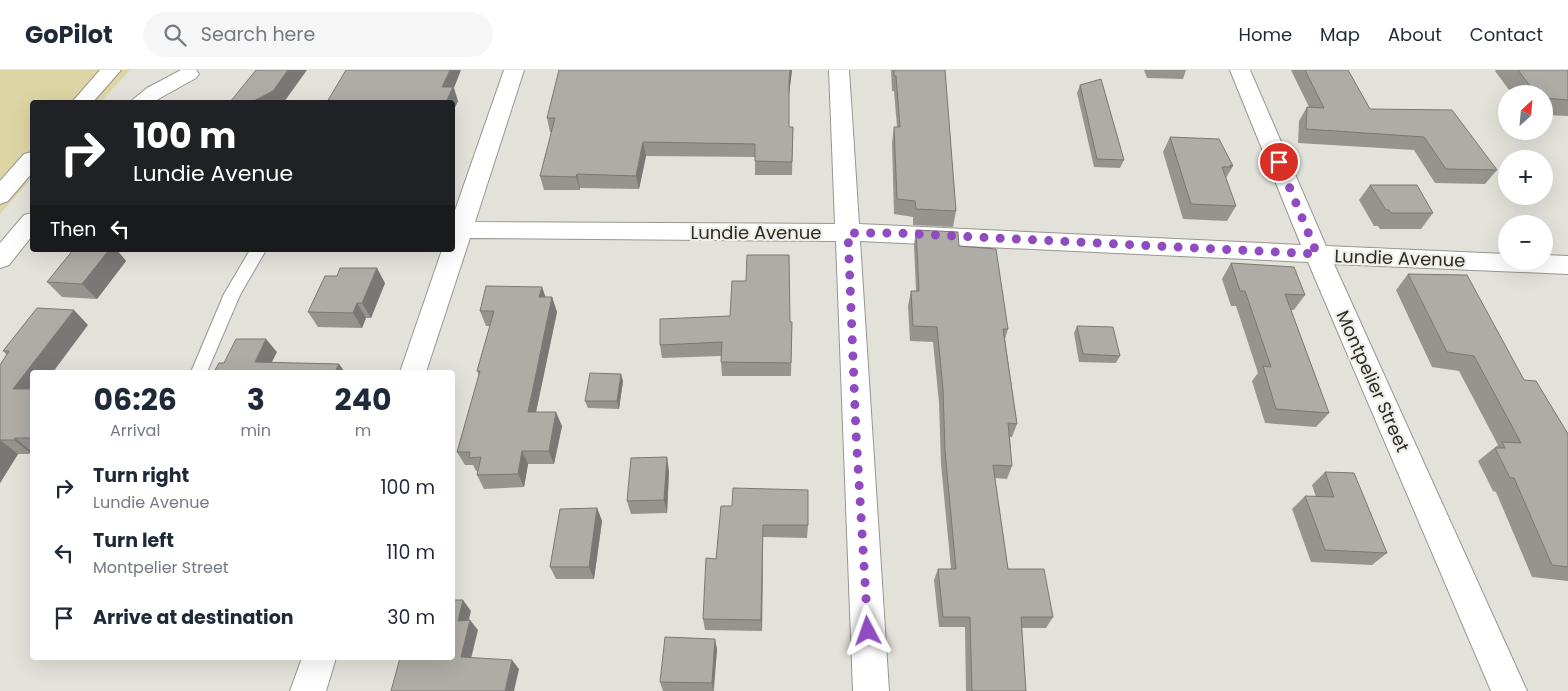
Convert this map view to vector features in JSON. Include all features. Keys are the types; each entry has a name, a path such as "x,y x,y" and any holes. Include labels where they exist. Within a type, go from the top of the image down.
{"street":[{"path":"84,100 111,70"},
{"path":"456,230 514,70"},
{"path":"839,70 856,433 871,691"},
{"name":"Montpelier Street","path":"1240,70 1317,254 1509,691"},
{"path":"143,100 189,74"},
{"path":"0,196 30,161"},
{"path":"0,260 30,226"},
{"name":"Lundie Avenue","path":"456,230 896,233 1568,265"},
{"path":"414,370 449,252"},
{"path":"308,691 318,660"}],"lane":[{"path":"200,370 232,294 257,252"}],"shaded area":[{"path":"0,70 130,70 102,100 30,100 30,180 0,214"}],"building":[{"path":"256,70 288,70 273,91 256,100 232,100"},
{"path":"346,70 450,70 442,87 453,87 447,100 328,100"},
{"path":"559,70 790,70 789,127 793,127 792,162 755,161 755,144 643,142 636,176 577,174 576,177 540,176 555,118 547,118"},
{"path":"894,70 945,70 956,211 916,209 915,201 897,199 894,127 900,127"},
{"path":"1305,70 1348,70 1370,109 1452,110 1497,170 1446,169 1424,137 1306,129 1307,107 1324,108"},
{"path":"1518,70 1568,70 1568,100 1553,99 1553,85 1529,85"},
{"path":"1101,79 1124,160 1097,159 1080,85"},
{"path":"1170,137 1219,139 1233,166 1222,167 1236,206 1191,204"},
{"path":"1370,185 1417,185 1433,213 1391,213 1389,210 1386,210"},
{"path":"916,230 958,232 959,246 996,249 1008,329 1003,329 1017,424 1008,423 1012,466 993,465 1008,569 1044,569 1053,617 1021,617 1026,691 972,691 970,617 943,617 938,569 956,569 945,451 943,389 937,327 913,326 911,291 919,291"},
{"path":"71,252 107,252 82,284 47,282"},
{"path":"747,255 789,255 790,322 792,322 791,363 721,362 722,342 660,345 660,319 730,316 732,281 746,281"},
{"path":"1231,263 1294,267 1305,295 1285,294 1329,413 1276,409 1263,366 1271,367 1245,291 1240,291"},
{"path":"340,268 377,268 362,303 357,303 353,313 308,312 325,276 337,276"},
{"path":"1408,274 1467,275 1524,380 1536,381 1568,434 1568,567 1552,565 1514,478 1510,478 1495,448 1505,448 1502,442 1521,443 1474,356 1447,352"},
{"path":"486,286 542,287 539,297 552,297 528,412 556,412 549,451 522,451 518,474 477,475 481,457 469,458 470,452 457,452 480,371 477,371 494,311 480,311"},
{"path":"37,308 74,310 13,389 30,389 30,438 0,440 0,365 9,351 3,351"},
{"path":"1077,326 1113,327 1120,356 1083,354"},
{"path":"236,339 266,339 255,362 339,364 336,370 215,370 219,363 224,363"},
{"path":"590,373 621,374 617,401 585,401"},
{"path":"667,457 664,500 627,501 631,458"},
{"path":"1325,472 1354,473 1387,553 1325,550 1305,496 1334,497"},
{"path":"733,488 808,490 808,525 763,525 761,620 703,619 706,558 716,559 721,506 732,506"},
{"path":"597,508 589,567 550,567 560,509"},
{"path":"455,600 463,600 458,621 470,620 461,657 512,660 505,691 391,691 399,660 455,660"},
{"path":"665,637 715,639 712,683 660,682"}],"route":[{"path":"868,631 856,433 848,233 896,233 1317,254 1279,162"}]}
